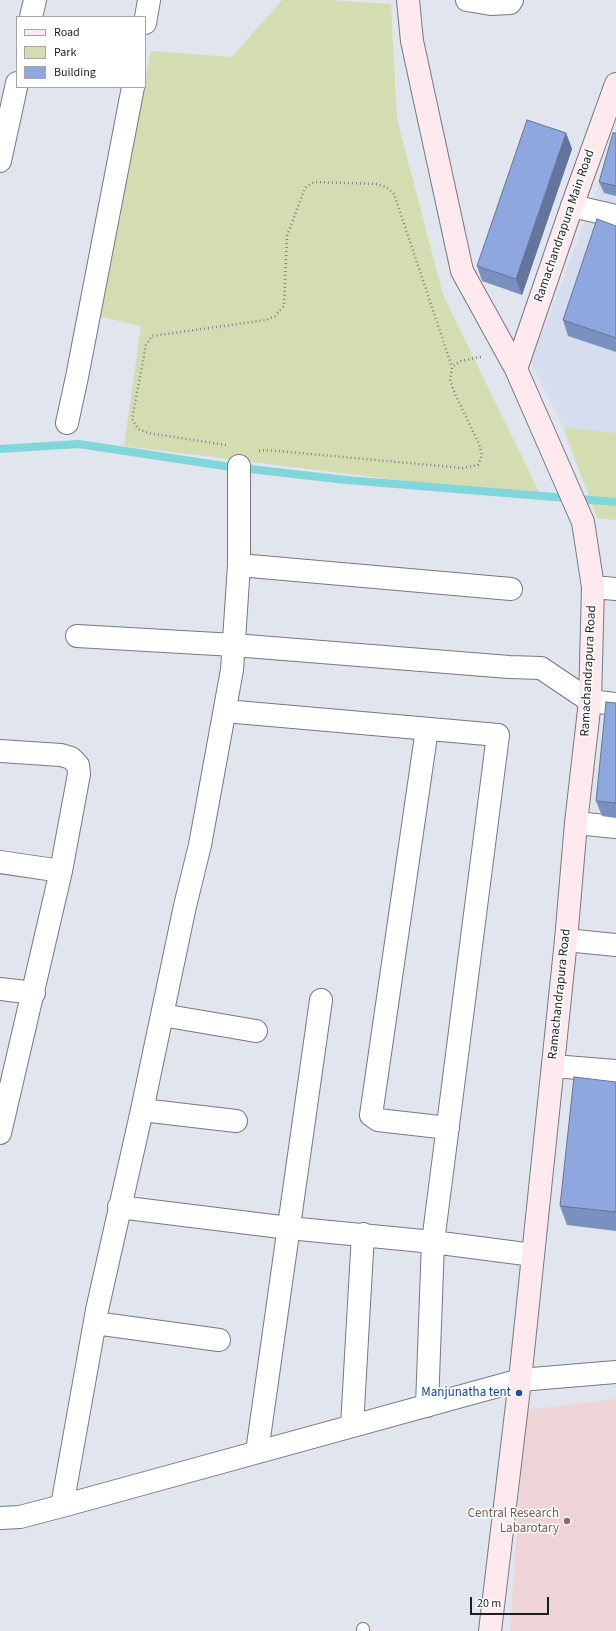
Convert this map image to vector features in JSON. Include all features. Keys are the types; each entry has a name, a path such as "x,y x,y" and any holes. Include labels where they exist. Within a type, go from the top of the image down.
{"street":[{"path":"32,16 35,0"},
{"path":"146,17 149,0"},
{"name":"Ramachandrapura Road","path":"408,0 412,40 462,271 511,361 583,522 593,587 590,701 576,823 566,940 520,1380 490,1631"},
{"path":"467,0 492,4 510,3 512,0"},
{"name":"Ramachandrapura Main Road","path":"511,361 572,206 616,84"},
{"path":"0,161 16,88"},
{"path":"67,423 133,88"},
{"path":"572,206 616,216"},
{"path":"62,1506 95,1322 185,906 200,844 225,711 232,670 246,459"},
{"path":"239,564 511,589"},
{"path":"593,587 616,589"},
{"path":"76,636 234,645 509,667 541,668 590,701 616,704"},
{"path":"225,711 498,735 434,1242 427,1406"},
{"path":"428,729 371,1115 378,1120 448,1128"},
{"path":"0,751 61,755 71,758 78,765 79,774 62,871 34,993 1,1124"},
{"path":"576,823 616,827"},
{"path":"0,862 62,871"},
{"path":"566,940 616,945"},
{"path":"0,989 34,993"},
{"path":"257,1452 321,1000"},
{"path":"162,1015 256,1031"},
{"path":"553,1066 616,1071"},
{"path":"142,1110 236,1121"},
{"path":"120,1207 289,1228 434,1242 533,1255"},
{"path":"352,1426 363,1234"},
{"path":"95,1322 219,1340"},
{"path":"0,1518 20,1517 62,1506 520,1380 616,1372"}],"path":[{"path":"231,446 148,433 138,429 132,419 146,345 152,336 266,320 275,316 284,306 287,236 305,188 314,182 377,184 386,187 394,194 452,367 450,380 479,444 482,455 478,465 463,468 266,450 246,459"},
{"path":"452,367 461,361 511,361"}],"shaded area":[{"path":"616,132 616,433 563,427 531,363 597,190"},
{"name":"Central Research Labarotary","path":"616,1399 616,1631 510,1631 525,1410"}],"green space":[{"path":"282,0 328,0 391,4 397,119 443,295 542,498 124,446 141,326 98,316 144,88 146,88 146,76 151,51 232,57"},
{"path":"563,427 616,433 616,520 597,518"}],"building":[{"path":"527,120 566,133 516,279 477,266"},
{"path":"613,133 616,133 616,186 599,182"},
{"path":"597,219 616,226 616,338 563,320"},
{"path":"606,702 616,703 616,803 596,801"},
{"path":"574,1077 616,1082 616,1212 560,1206"}],"waterway":[{"path":"0,449 79,444 224,466 346,480 616,502"}],"place":[{"name":"Manjunatha tent","path":"519,1393"},
{"name":"Central Research Labarotary","path":"567,1521"}]}
